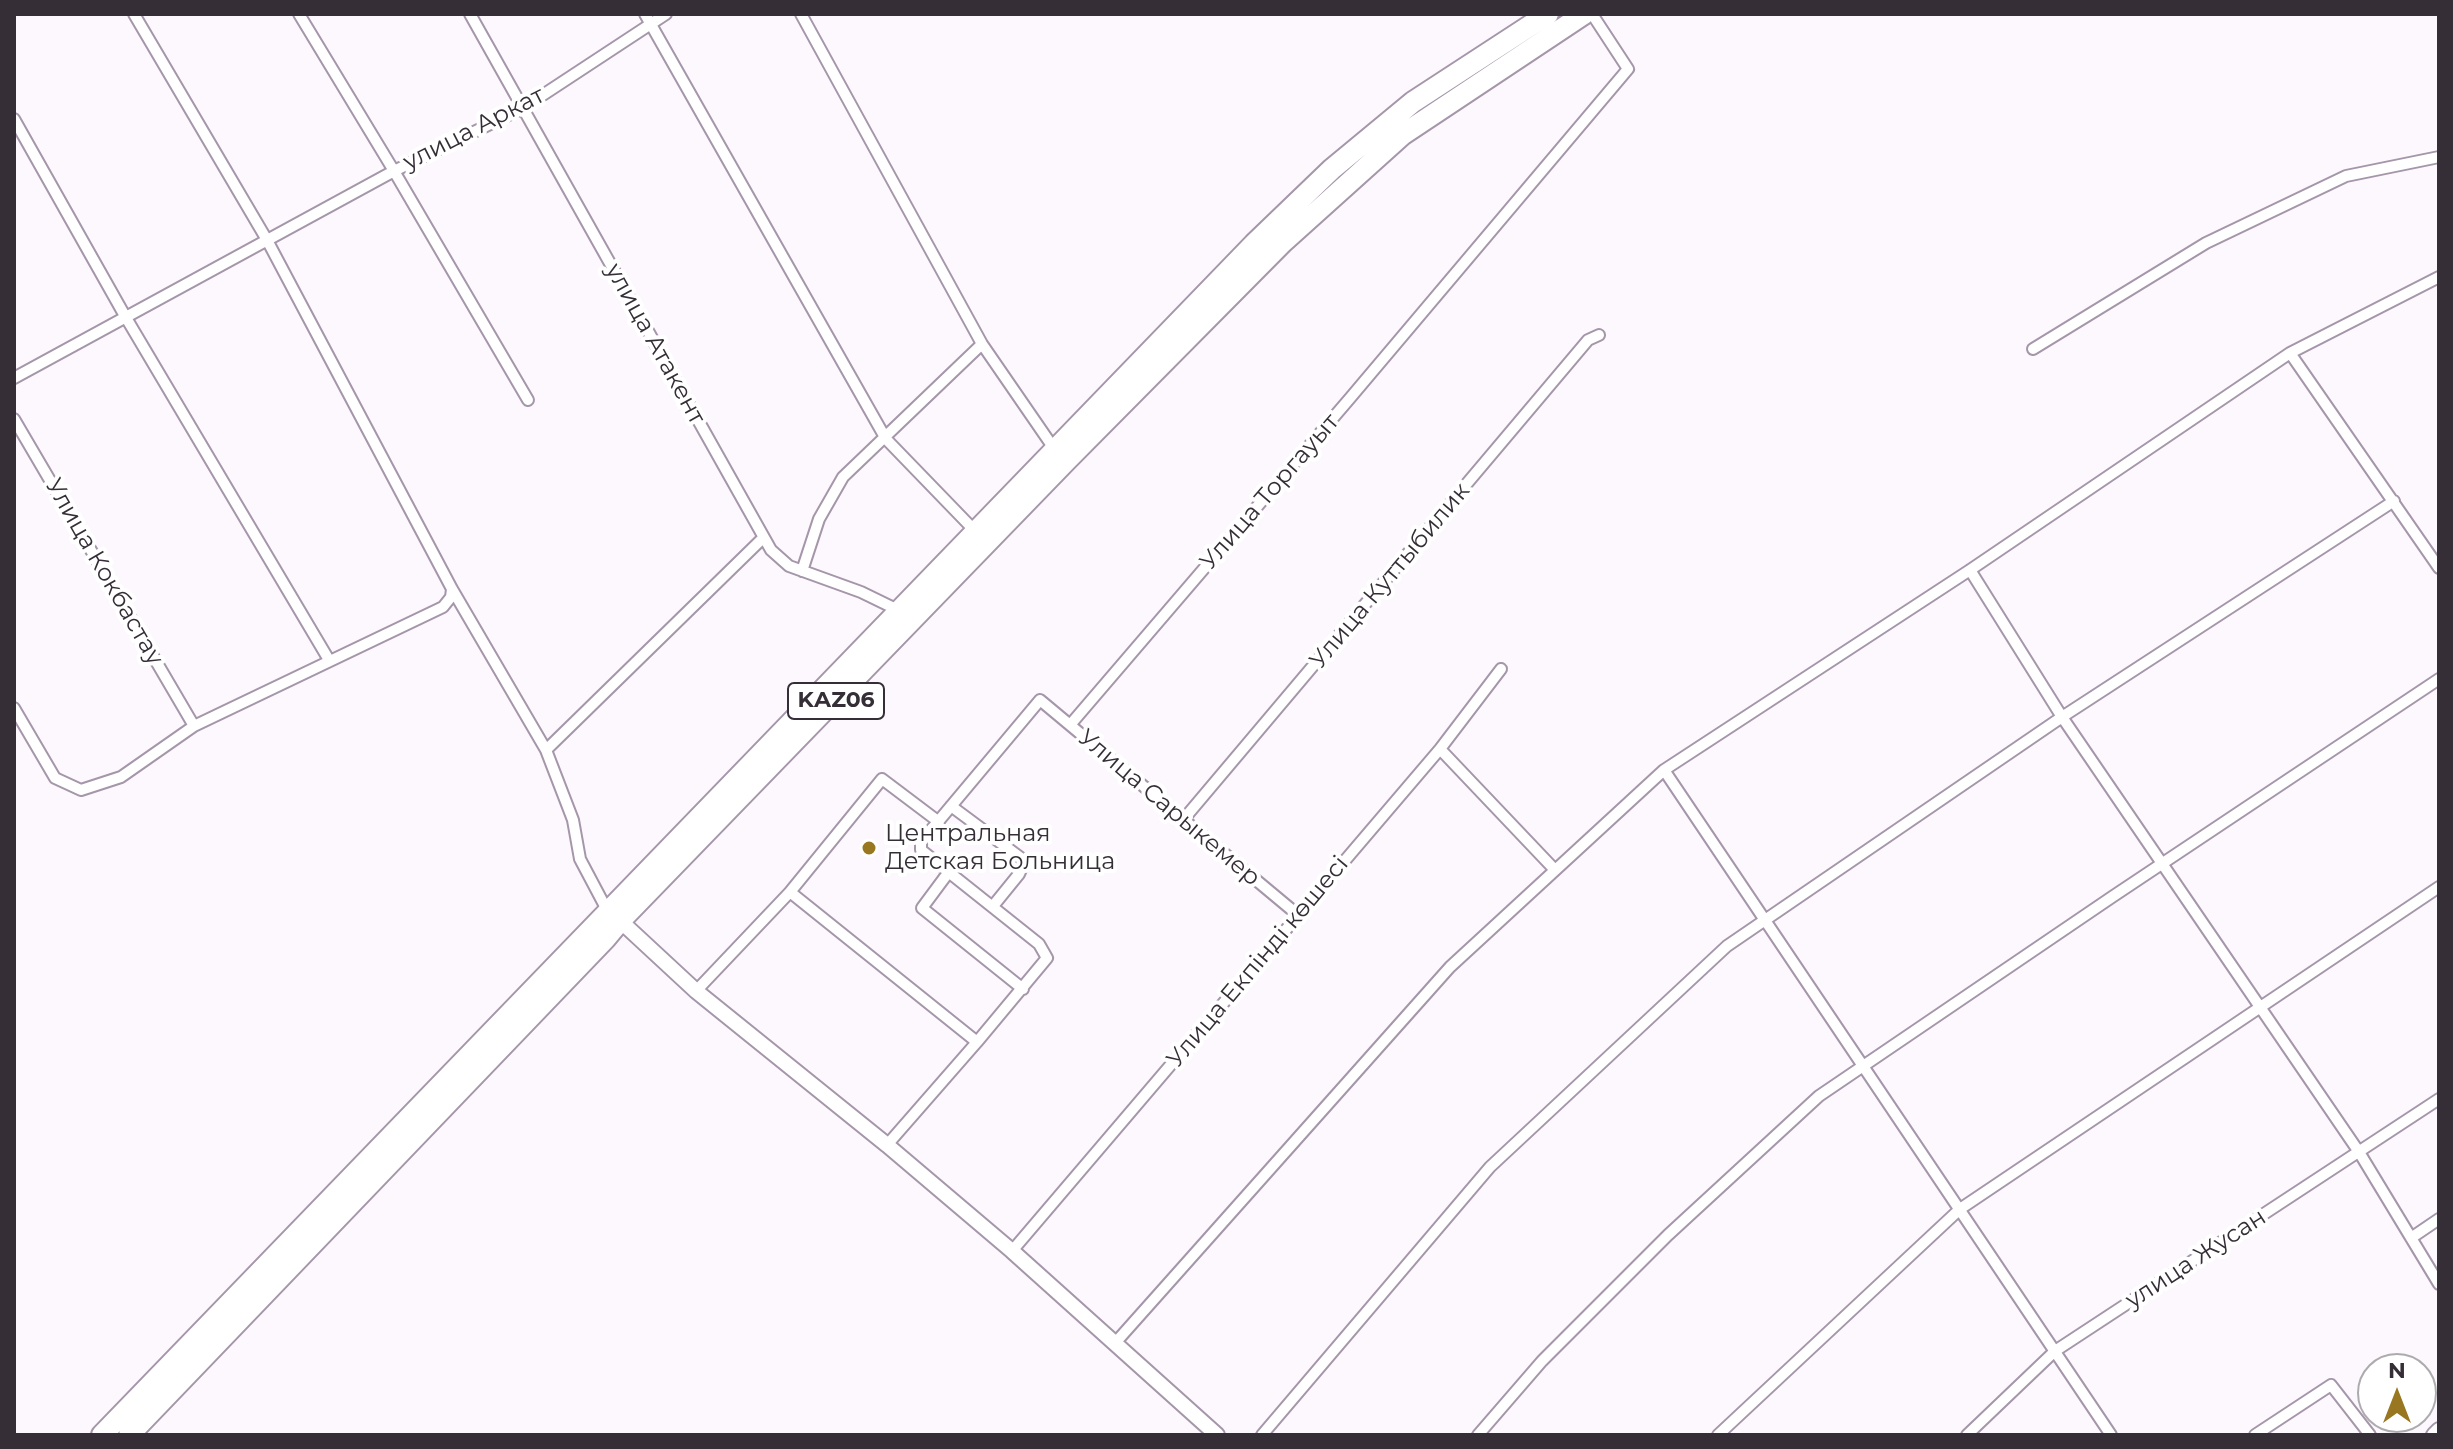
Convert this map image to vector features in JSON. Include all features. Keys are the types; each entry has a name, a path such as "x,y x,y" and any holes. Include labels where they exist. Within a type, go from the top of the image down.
{"highway":[{"name":"KАZ06","path":"102,1435 594,929 614,916 1066,461 1261,251 1332,169 1413,102 1548,14"},
{"name":"KАZ06","path":"129,1435 605,939 614,916 898,610 1055,450 1261,251 1402,135 1584,14"}],"main road":[{"path":"614,916 696,991 887,1145 1012,1251 1217,1435"},
{"path":"2434,1435 2439,1430"}],"street":[{"path":"134,14 267,240 452,589 546,750 573,820 580,859 614,916"},
{"name":"улица Аркат","path":"299,14 394,171 523,108 648,19 666,14"},
{"name":"улица Атакент","path":"470,14 763,538 779,560 898,610"},
{"path":"801,14 982,344 1055,450"},
{"name":"Улица Торгауыт","path":"1070,725 1628,69 1592,14"},
{"path":"648,19 886,439 976,533"},
{"path":"14,119 125,316 329,660"},
{"path":"2033,349 2206,243 2346,176 2439,157"},
{"path":"14,378 394,171 528,400"},
{"path":"1116,1342 1450,967 1664,770 1970,570 2290,353 2439,277"},
{"name":"Улица Куттыбилик","path":"1183,820 1588,340 1599,335"},
{"path":"802,571 819,519 843,477 982,344"},
{"path":"2290,353 2439,568"},
{"name":"Улица Кокбастау","path":"14,419 194,726"},
{"path":"1262,1435 1490,1167 1727,946 2062,717 2394,501"},
{"path":"546,750 763,538"},
{"path":"1970,570 2062,717 2359,1152 2439,1284"},
{"path":"14,708 55,778 81,790 121,777 194,726 443,607 451,597 452,589"},
{"name":"Улица Екпінді көшесі","path":"1012,1251 1440,749 1501,669"},
{"path":"1478,1435 1542,1361 1668,1235 1819,1096 2439,679"},
{"name":"Улица Сарыкемер","path":"951,806 1040,700 1298,915"},
{"path":"1440,749 1555,870"},
{"path":"1664,770 2111,1435"},
{"path":"696,991 790,892 882,779 939,822"},
{"path":"887,1145 1047,958 1039,944 921,850 921,842 951,806 1025,861 1019,874 993,906"},
{"path":"948,873 922,908 1023,989"},
{"path":"1718,1435 1960,1209 2439,887"},
{"path":"790,892 977,1042"},
{"name":"улица Жусан","path":"1967,1435 2055,1351 2439,1099"},
{"path":"2411,1238 2439,1219"},
{"path":"2255,1435 2331,1385 2370,1435"}],"place":[{"name":"Центральная Детская Больница","path":"869,848"}]}
